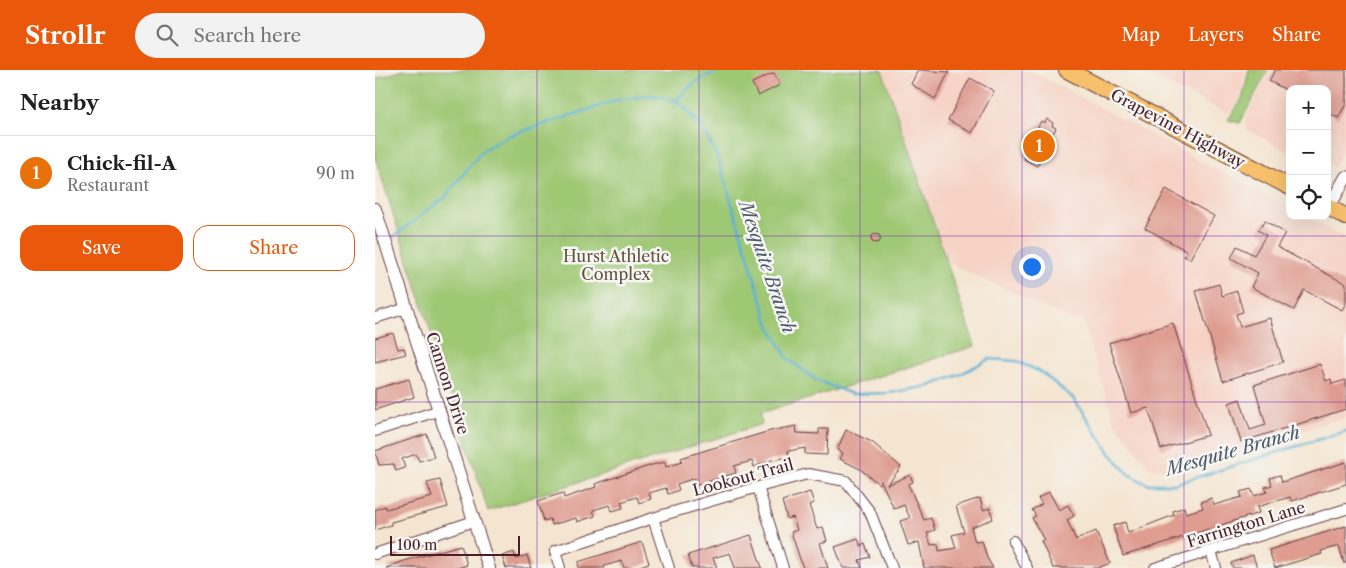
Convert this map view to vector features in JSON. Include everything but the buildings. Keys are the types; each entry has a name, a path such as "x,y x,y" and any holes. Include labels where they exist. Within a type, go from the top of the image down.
{"main road":[{"name":"Grapevine Highway","path":"1067,70 1286,185"},
{"path":"1331,208 1346,216"}],"street":[{"path":"1331,202 1346,177"},
{"name":"Cannon Drive","path":"375,208 489,568"},
{"path":"375,318 407,308"},
{"path":"375,431 440,410"},
{"name":"Lookout Trail","path":"560,568 555,551 653,518 808,474 846,482 871,512 892,568"},
{"path":"757,487 783,568"},
{"name":"Farrington Lane","path":"1155,568 1346,509"},
{"path":"653,518 669,568"},
{"path":"375,554 474,522"},
{"path":"1013,541 1027,568"},
{"path":"1211,551 1216,568"}],"shaded area":[{"path":"882,70 1029,70 1286,206 1286,220 1312,220 1346,238 1346,417 1174,472 1150,468 1114,421 1082,318 1074,321 946,262"},
{"path":"1138,70 1246,70 1239,99 1229,114"},
{"path":"1270,70 1346,70 1346,144 1334,167 1331,165 1331,85 1286,85 1286,151 1247,130 1245,120"}],"green space":[{"name":"Hurst Athletic Complex","path":"403,70 882,70 975,346 760,414 762,424 488,511 375,157 375,79"},
{"path":"1249,70 1268,70 1240,123 1228,120 1242,99"}],"waterway":[{"path":"677,101 691,86 720,70"},
{"name":"Mesquite Branch","path":"394,236 444,198 483,150 508,136 618,100 652,95 677,101 701,125 718,158 769,325 787,358 816,380 852,394 889,393 929,386 959,375 989,359 1016,361 1041,372 1073,398 1110,453 1128,474 1147,484 1175,484 1346,431"}],"place":[{"name":"Chick-fil-A","path":"1039,146"}]}
